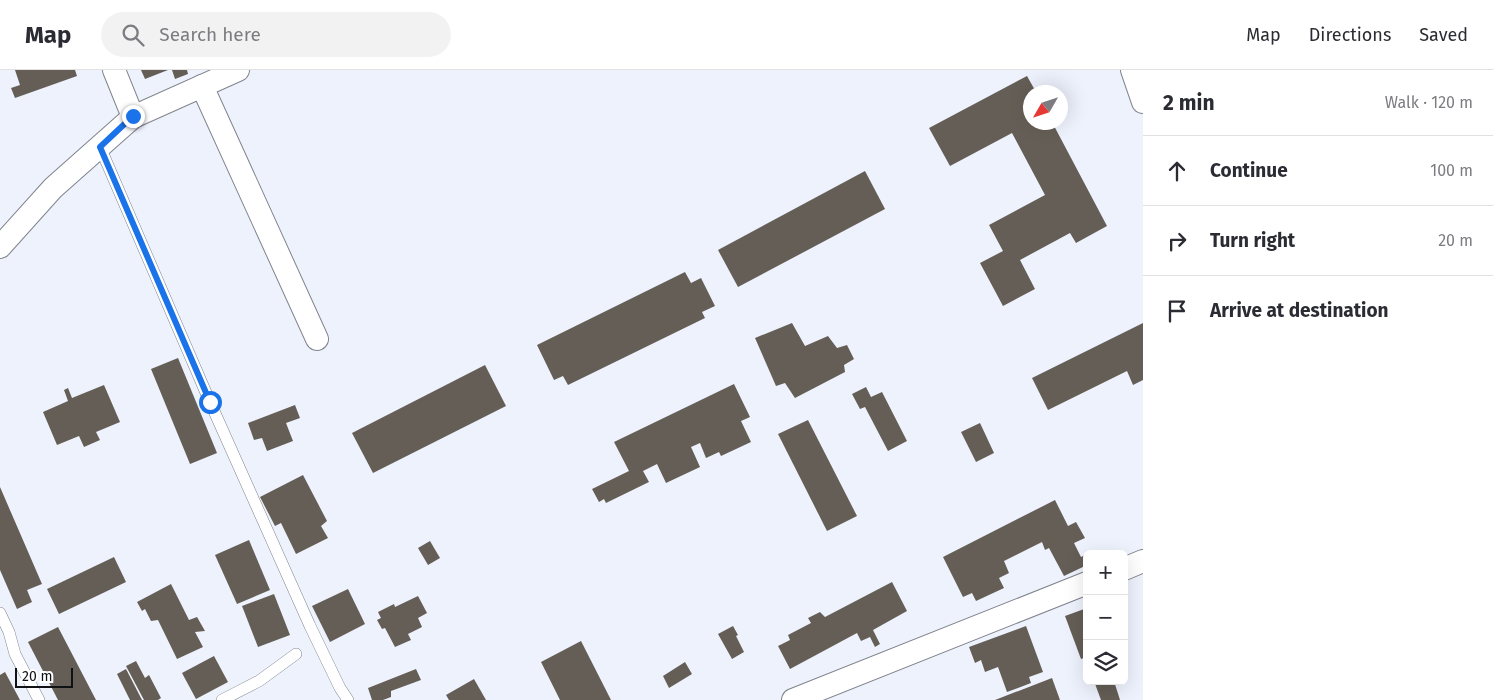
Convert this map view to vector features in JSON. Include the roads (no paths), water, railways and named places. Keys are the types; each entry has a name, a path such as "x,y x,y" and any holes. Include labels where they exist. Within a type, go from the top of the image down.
{"street":[{"path":"114,70 133,116"},
{"path":"0,247 53,188 133,116 238,70"},
{"path":"1132,70 1143,102"},
{"path":"202,86 316,339"},
{"path":"1128,567 1143,561"},
{"path":"793,700 1083,585"}],"lane":[{"path":"100,147 206,393 310,626 348,700"},
{"path":"0,613 10,632 15,654 38,700"},
{"path":"222,700 259,681 296,654"}]}
